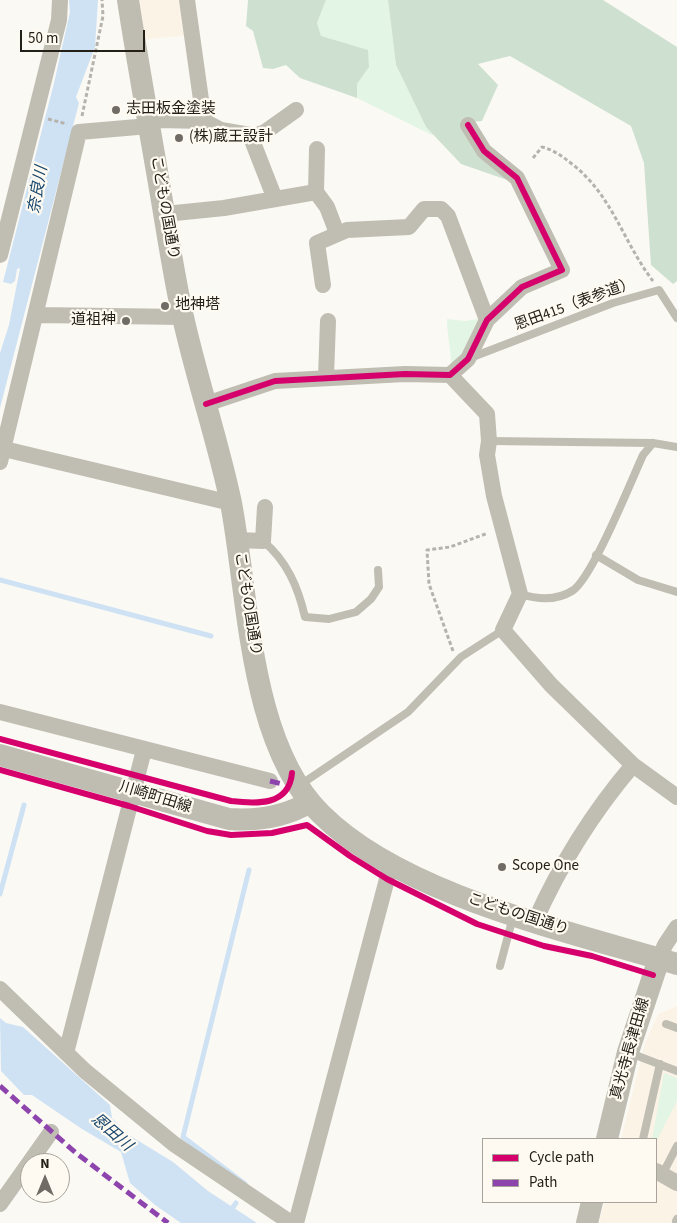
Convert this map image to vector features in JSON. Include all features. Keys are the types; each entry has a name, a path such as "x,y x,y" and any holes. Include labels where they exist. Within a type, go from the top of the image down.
{"main road":[{"name":"こどもの国通り","path":"128,0 183,317 231,503 263,702 279,747 304,794 352,841 426,882 524,918 668,962"},
{"name":"川崎町田線","path":"0,755 212,815 246,820 270,817 292,811 304,794"},
{"name":"真光寺長津田線","path":"607,1138 628,1052 668,962"},
{"path":"587,1223 592,1203"}],"street":[{"path":"0,255 56,30 60,0"},
{"path":"187,0 204,121"},
{"path":"251,137 265,132 296,110"},
{"path":"231,503 1,453 79,132 149,126 158,120 204,121 221,130 250,135 275,199"},
{"path":"206,404 275,381 405,374 450,375 468,359 487,320 522,287 562,270 517,178 484,151 468,125"},
{"path":"317,149 316,192 327,207 337,233"},
{"path":"165,214 316,192"},
{"path":"323,285 317,243 347,230 410,227 424,209 441,209 448,216 487,320"},
{"path":"36,315 183,317"},
{"path":"326,377 328,321"},
{"path":"450,375 487,414 489,441 487,455 502,528 520,594 503,630 551,685 632,765 677,797"},
{"path":"237,540 264,541 265,507"},
{"path":"0,712 270,781"},
{"path":"66,1053 144,750"},
{"path":"524,918 546,897 599,805 632,765"},
{"path":"296,1223 391,864"},
{"path":"668,962 665,945 677,927"},
{"path":"0,989 66,1053 174,1144 292,1223"},
{"path":"0,1204 51,1132"},
{"path":"659,1173 677,1183"}],"lane":[{"name":"恩田415（表参道）","path":"468,359 613,303 659,290 677,318"},
{"path":"489,441 653,443 677,447"},
{"path":"520,594 534,598 556,597 573,591 584,577 596,556 643,455 653,443"},
{"path":"264,541 278,553 289,572 305,617 329,619 356,612 371,599 379,586 378,570"},
{"path":"596,556 638,580 677,592"},
{"path":"304,794 408,712 457,661 503,630"},
{"path":"500,966 524,918"},
{"path":"666,1024 677,1028"},
{"path":"628,1052 677,1071"},
{"path":"643,1138 660,1064"},
{"path":"659,1173 677,1146"}],"path":[{"path":"85,100 103,16 102,0"},
{"path":"42,118 73,126"},
{"path":"533,158 542,147 548,148 554,150 583,172 610,206 649,277 659,290"},
{"path":"457,661 429,584 427,550 450,547 502,528"}],"shaded area":[{"path":"135,0 182,0 188,35 142,40"},
{"path":"677,1006 677,1223 599,1223 605,1203 657,1203 657,1138 621,1138 645,1043 658,1014"}],"green space":[{"path":"248,0 326,0 317,23 321,36 368,50 369,67 357,84 357,98 300,78 286,65 273,69 263,68 253,31 246,26"},
{"path":"326,0 388,0 396,65 426,127 434,136 357,98 357,84 369,67 367,50 321,37 317,23"},
{"path":"388,0 603,0 677,47 677,281 673,284 651,265 644,163 631,126 510,56 478,64 498,85 482,121 463,123 516,183 461,164 426,127 396,65"},
{"path":"484,318 465,353 451,365 447,319 465,321"},
{"path":"664,1073 677,1078 677,1101 657,1140 657,1138 652,1138"}],"water":[{"name":"奈良川","path":"69,0 98,0 95,47 76,97 79,103 0,408 0,353 9,325 20,268 17,269 15,281 11,284 3,282 54,83 70,12"},
{"name":"恩田川","path":"0,1018 6,1023 23,1027 110,1105 112,1118 129,1135 173,1162 208,1191 257,1223 181,1223 155,1205 130,1183 121,1152 82,1129 32,1095 24,1095 1,1071"}],"waterway":[{"path":"0,580 211,636"},
{"path":"0,894 24,805"},
{"path":"245,1184 183,1137 249,870"},
{"path":"229,1213 236,1203"}],"marked path":[{"path":"270,781 282,784"},
{"path":"0,1086 76,1153 168,1223"}],"cycle path":[{"path":"206,404 275,381 405,374 450,375 468,359 487,320 522,287 562,270 517,178 484,151 468,125"},
{"path":"0,739 231,801 251,803 278,797 285,792 290,784 292,773"},
{"path":"0,770 129,806 207,831 231,835 272,833 307,825 350,856 387,879 477,924 544,946 592,956 653,975"}],"place":[{"name":"志田板金塗装","path":"116,110"},
{"name":"(株)蔵王設計","path":"179,138"},
{"name":"地神塔","path":"165,306"},
{"name":"道祖神","path":"126,321"},
{"name":"Scope One","path":"502,867"}]}
